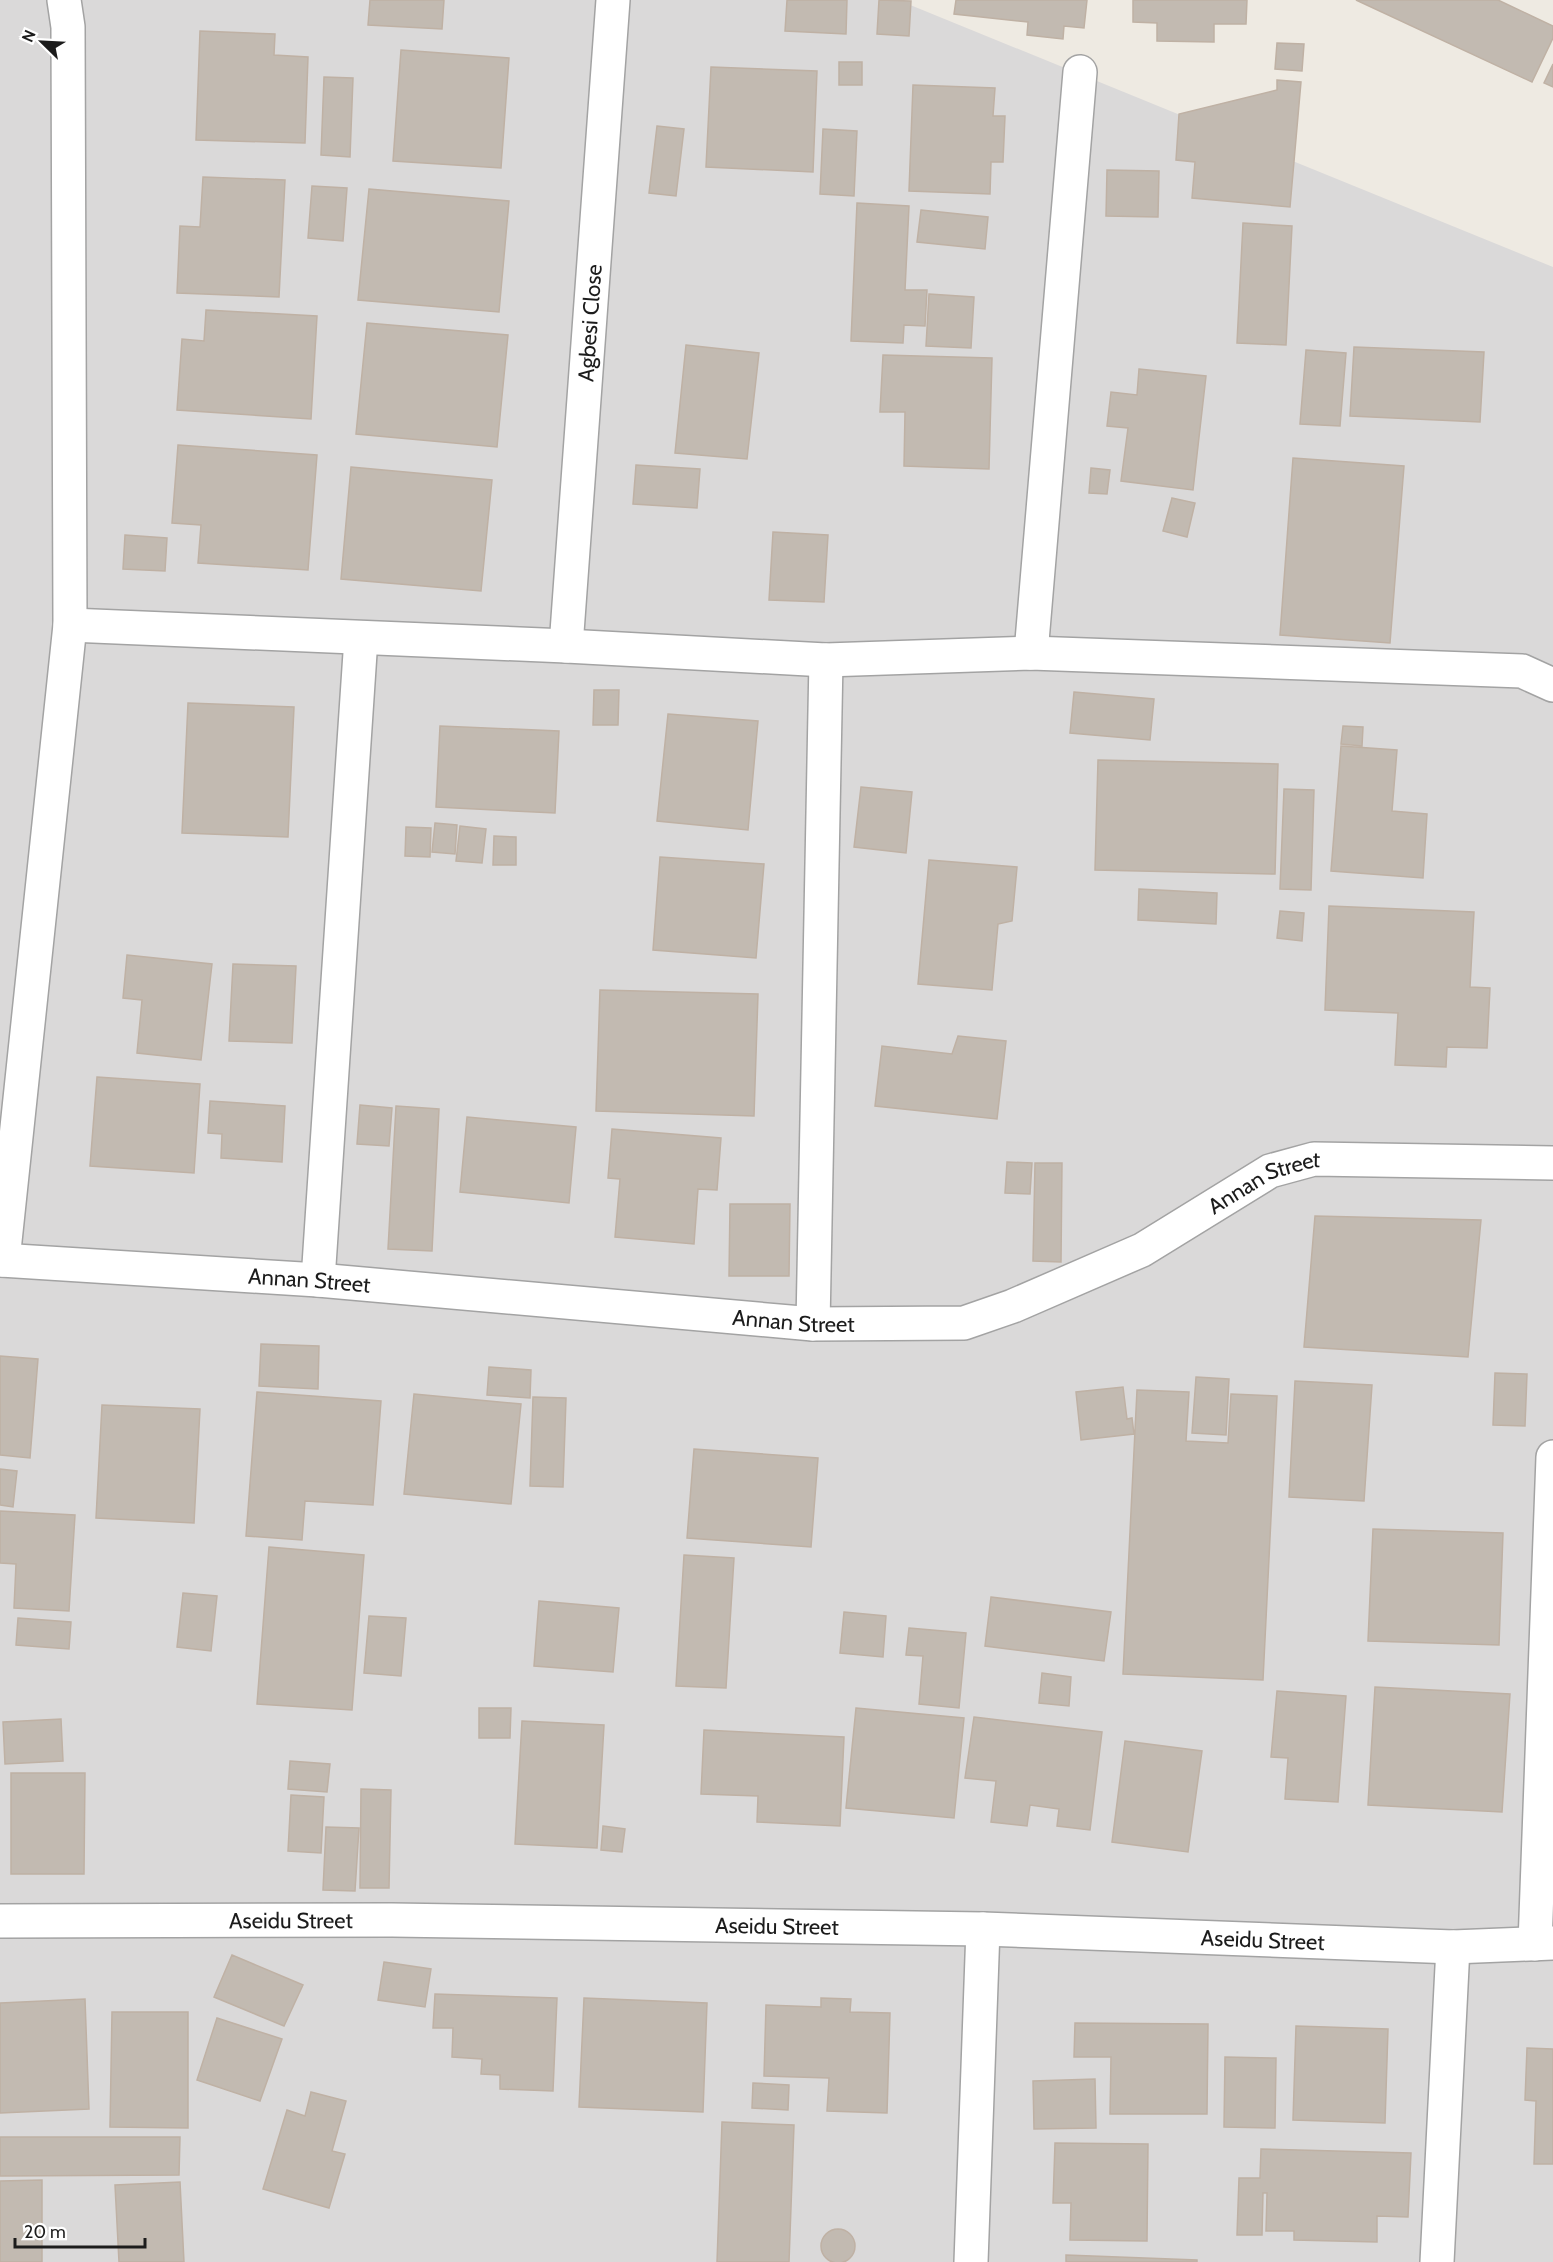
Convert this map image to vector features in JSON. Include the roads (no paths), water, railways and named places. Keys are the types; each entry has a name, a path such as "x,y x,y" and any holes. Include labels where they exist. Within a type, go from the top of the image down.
{"street":[{"path":"1,1260 70,625 68,27 64,0"},
{"name":"Agbesi Close","path":"566,645 614,0"},
{"path":"1031,653 1080,72"},
{"path":"70,625 566,645 826,660 1031,653 1522,671 1553,685"},
{"path":"318,1280 361,638"},
{"path":"813,1324 826,660"},
{"name":"Annan Street","path":"1,1260 318,1280 813,1324 964,1323 1013,1306 1142,1250 1270,1171 1314,1159 1553,1163"},
{"path":"1544,1943 1553,1457"},
{"name":"Aseidu Street","path":"0,1922 392,1920 983,1929 1453,1947 1544,1943"},
{"path":"971,2262 983,1929"},
{"path":"1437,2262 1453,1947"}]}
